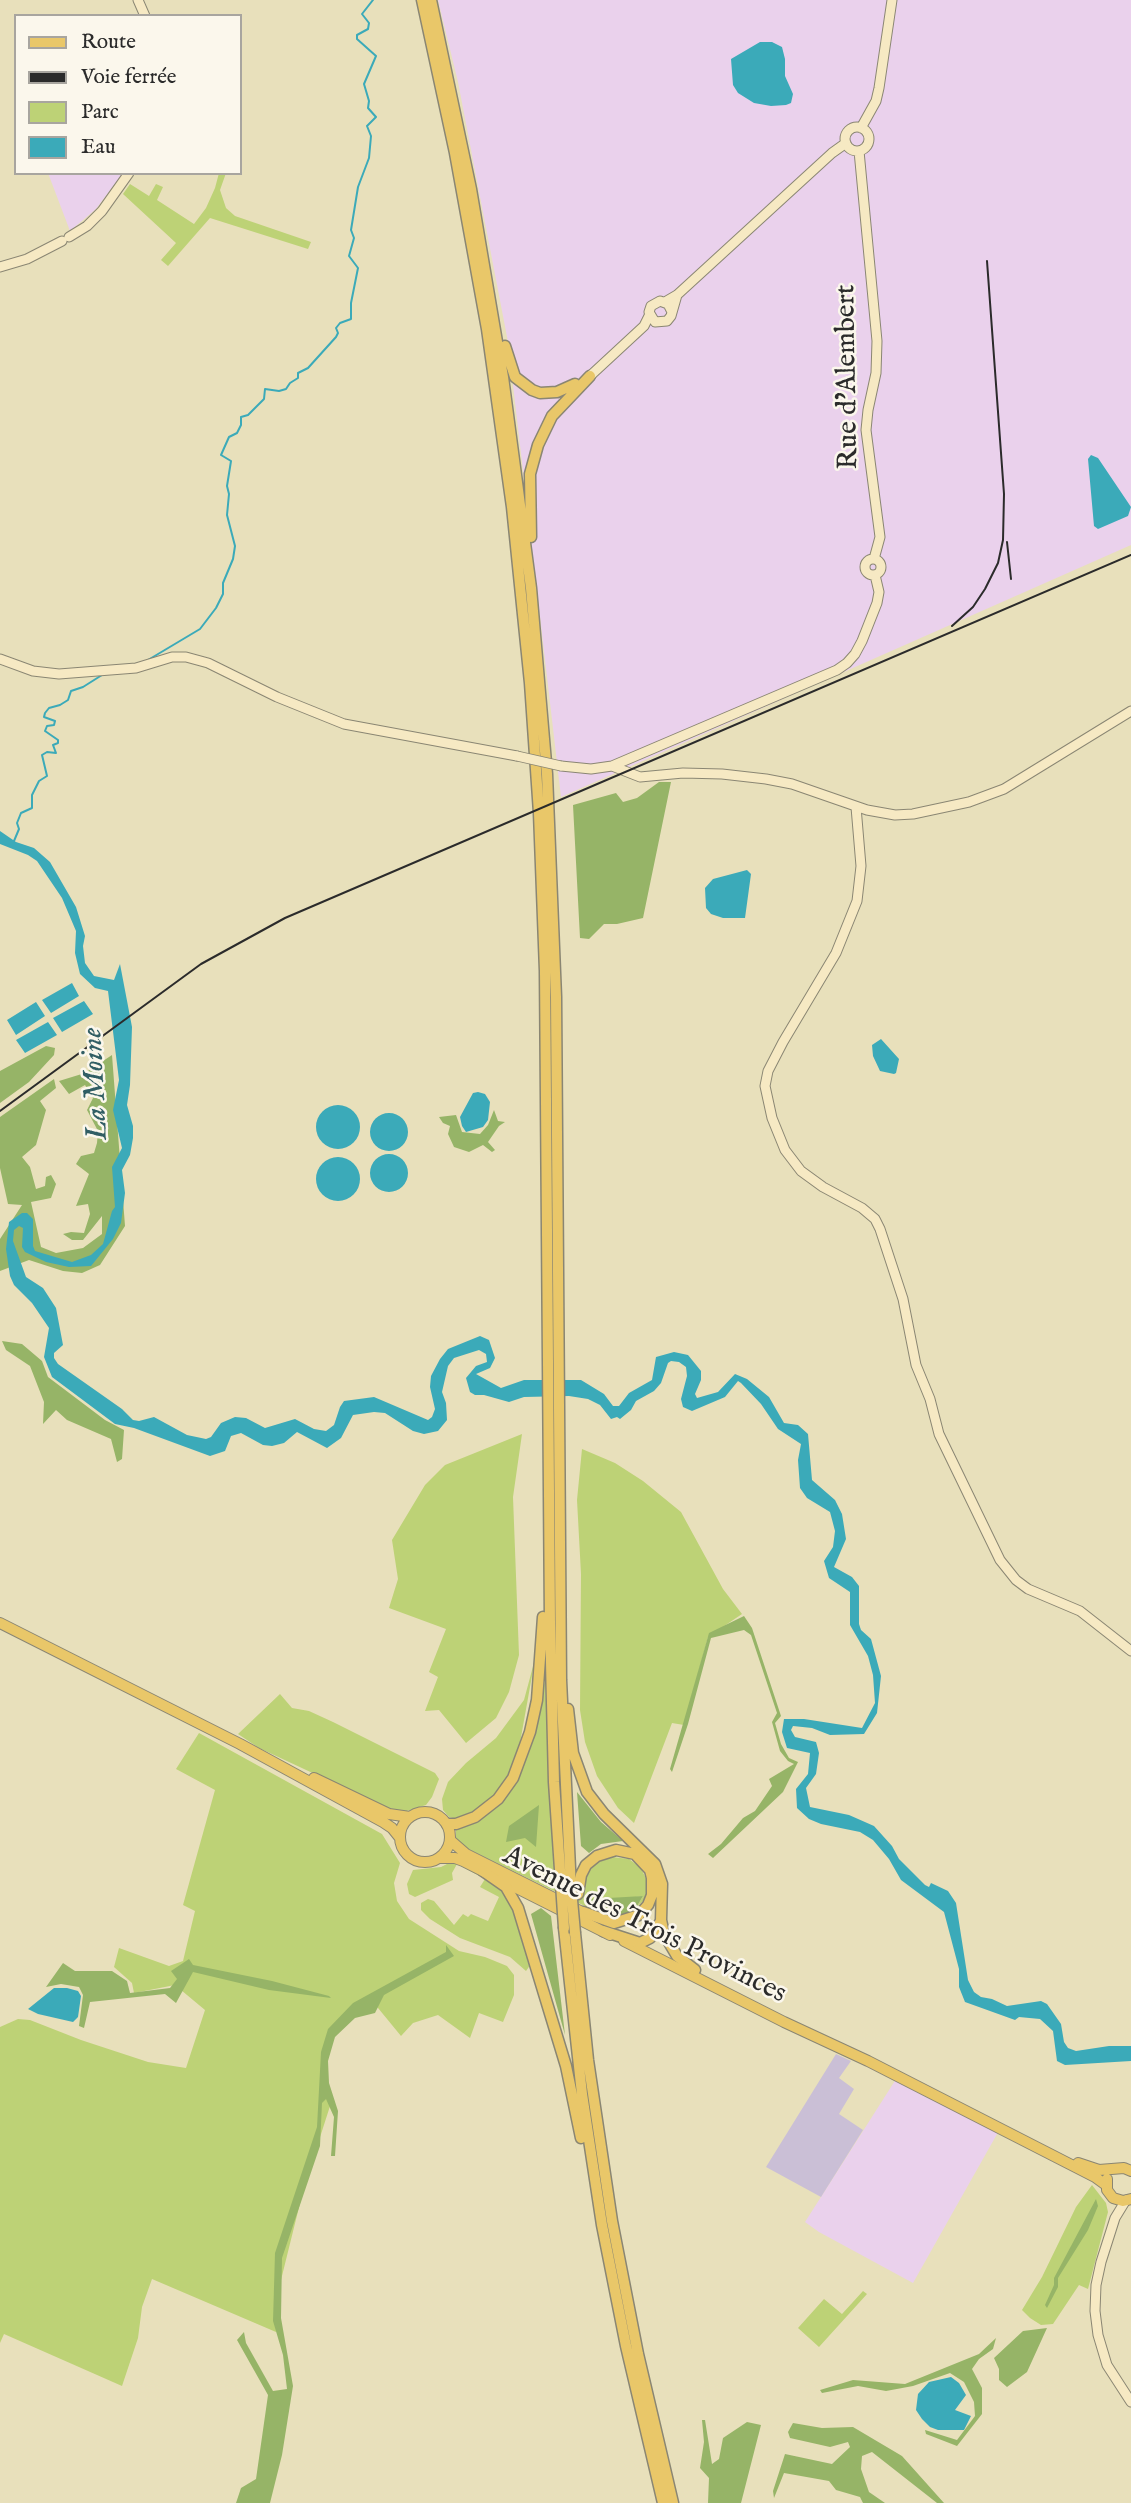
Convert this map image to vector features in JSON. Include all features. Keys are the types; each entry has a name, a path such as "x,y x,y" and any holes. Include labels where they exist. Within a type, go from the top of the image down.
{"highway":[{"path":"422,0 456,153 487,329 511,495 525,627 539,813 545,959 553,1375"},
{"path":"431,0 491,295 531,588 547,774 554,943 553,1399 549,1584 553,1744 588,2060 612,2221 640,2365 673,2503"},
{"path":"491,295 496,301 511,367 520,381 533,390 548,393 566,390 590,376"},
{"path":"531,588 534,578 529,492 533,457 552,416 590,376"},
{"path":"553,1399 575,2044 600,2207 626,2346 663,2503"},
{"path":"446,1824 463,1822 487,1809 508,1787 518,1766 530,1732 537,1700 545,1592 549,1584"},
{"path":"561,1624 564,1630 573,1754 579,1773 595,1804 655,1864 662,1884 661,1920 664,1934 672,1950 695,1970"},
{"path":"570,1889 586,1865 597,1856 616,1850 635,1854 650,1870 652,1895 639,1915 614,1923 583,1912"},
{"path":"483,1871 506,1887 518,1908 566,2066 593,2199 600,2207"},
{"path":"603,1931 640,1943 650,1938 661,1920"}],"main road":[{"path":"0,1623 240,1744 389,1814 410,1817"},
{"path":"240,1744 383,1822 392,1828 400,1838 404,1850 414,1860 427,1862 440,1858 450,1840 446,1824 432,1813 420,1812 410,1817 402,1826 400,1838"},
{"name":"Avenue des Trois Provinces","path":"450,1840 466,1854 787,2017 827,2041"},
{"name":"Avenue des Trois Provinces","path":"440,1858 455,1858 483,1871 1042,2149 1106,2185"},
{"path":"727,1994 782,2018 787,2017"},
{"name":"Avenue des Trois Provinces","path":"1042,2149 1099,2170 1124,2168 1131,2171"},
{"path":"1114,2170 1106,2185 1113,2198 1129,2200"}],"street":[{"path":"861,128 876,101 892,0"},
{"path":"861,128 867,133 869,141 865,148 859,151 851,149 846,143 846,137 849,131 861,128"},
{"path":"668,306 846,143"},
{"name":"Rue d’Alembert","path":"612,766 847,663 862,641 879,592 876,575 868,573 865,567 867,562 874,559 880,537 866,430 876,373 877,341 859,151"},
{"path":"0,267 27,259 87,226 102,211 128,175"},
{"path":"590,376 652,318 654,303 668,306"},
{"path":"652,318 667,321 671,316 668,306"},
{"path":"0,659 33,671 59,674 136,668 172,657 186,657 208,663 287,701 344,724 561,766 582,769 612,766 640,777 722,774 766,779 792,784 880,813 913,814 988,796 1131,711"},
{"path":"856,807 861,866 857,901 836,953 768,1071 765,1086 772,1118 785,1150 801,1171 823,1187 862,1208 875,1219 903,1299 914,1358 930,1399 939,1434 1000,1560 1016,1580 1028,1589 1080,1611 1131,1651"},
{"path":"1113,2198 1115,2218"},
{"path":"1129,2200 1115,2218 1098,2275 1095,2311 1098,2335 1107,2365 1131,2402"}],"shaded area":[{"path":"438,0 1131,0 1131,545 561,797 508,342 458,82"},
{"path":"49,175 122,175 96,209 70,231"},
{"path":"836,2054 851,2061 839,2078 854,2089 839,2114 863,2130 821,2197 766,2167"},
{"path":"898,2076 1001,2127 913,2283 805,2222"}],"green space":[{"path":"218,175 225,175 220,190 226,208 235,216 311,242 308,249 210,218 168,266 161,260 176,243 123,194 130,184 149,196 156,184 163,187 157,200 194,224 206,208"},
{"path":"659,782 671,782 643,918 604,924 589,939 580,938 573,805 616,793 623,802 637,798"},
{"path":"46,1046 55,1048 54,1055 29,1082 0,1103 0,1071"},
{"path":"112,1055 125,1226 100,1265 82,1273 63,1271 29,1260 0,1271 0,1239 22,1205 8,1204 0,1168 0,1117 54,1079 56,1088 40,1101 46,1110 36,1145 22,1157 30,1167 36,1189 45,1186 46,1177 51,1175 56,1184 51,1198 31,1202 41,1247 56,1253 83,1248 102,1234 102,1216 83,1240 72,1240 63,1234 84,1233 90,1214 88,1204 76,1206 89,1174 76,1164 81,1156 94,1153 98,1131 87,1110 93,1098 85,1085 69,1094 59,1081 85,1073"},
{"path":"494,1110 498,1121 505,1122 488,1142 495,1150 492,1152 483,1145 469,1152 454,1147 448,1134 450,1126 443,1123 439,1117 456,1115 462,1132 480,1134 488,1125"},
{"path":"2,1341 22,1344 42,1361 48,1377 105,1420 124,1430 122,1459 117,1462 111,1439 67,1420 56,1410 43,1424 44,1402 30,1366 6,1350"},
{"path":"522,1434 513,1497 519,1655 509,1692 496,1718 466,1743 439,1710 425,1711 438,1677 429,1672 446,1629 389,1608 398,1579 392,1540 425,1485 445,1465"},
{"path":"582,1449 615,1463 643,1481 681,1512 723,1589 742,1614 708,1637 684,1725 672,1723 634,1823 618,1808 597,1776 585,1742 580,1710 581,1574 577,1500"},
{"path":"744,1616 752,1628 781,1716 775,1723 781,1744 789,1758 798,1762 783,1792 713,1858 708,1854 721,1844 743,1818 755,1811 772,1786 769,1779 794,1764 780,1751 772,1722 777,1713 751,1635 744,1630 711,1638 688,1724 672,1772 670,1769 709,1633"},
{"path":"535,1659 518,1754 506,1784 485,1805 466,1818 449,1817 443,1810 442,1799 448,1782 496,1738 524,1700"},
{"path":"545,1680 555,1885 581,1894 588,1872 598,1862 612,1857 629,1859 641,1868 648,1883 646,1898 636,1908 643,1896 589,1903 593,1910 460,1845 456,1839 456,1828 518,1777 532,1743"},
{"path":"280,1694 292,1708 309,1711 435,1773 439,1779 432,1797 426,1805 400,1813 259,1748 238,1734"},
{"path":"199,1733 382,1834 400,1863 394,1883 397,1901 409,1919 459,1951 507,1966 514,1975 514,1995 503,2022 479,2013 470,2038 438,2015 413,2023 401,2036 369,1997 334,2030 323,2065 331,2103 304,2187 280,2284 276,2332 152,2279 142,2307 138,2338 122,2386 4,2334 0,2343 0,2027 18,2019 30,2020 148,2062 186,2068 205,2010 175,1985 134,1993 132,1983 114,1967 119,1948 169,1966 183,1961 195,1911 183,1905 215,1790 176,1769"},
{"path":"577,1792 601,1822 623,1841 601,1844 589,1853 581,1846"},
{"path":"539,1805 536,1847 525,1838 506,1842 509,1826"},
{"path":"457,1862 499,1885 509,1894 531,1964 526,1971 510,1957 460,1938 421,1910 421,1903 428,1899 434,1901 454,1925 463,1914 468,1917 471,1914 488,1921 499,1897 480,1887 485,1879 457,1864 452,1873 453,1880 415,1897 409,1894 407,1884 413,1870 441,1867"},
{"path":"643,1896 636,1908 626,1915 607,1916 593,1910 588,1903 591,1899"},
{"path":"541,1908 551,1916 565,2035 531,1914"},
{"path":"446,1945 454,1956 384,1995 375,2013 355,2018 335,2037 328,2061 329,2083 338,2111 335,2156 331,2156 334,2117 326,2099 322,2103 320,2146 282,2258 281,2318 293,2386 282,2455 270,2503 236,2503 241,2488 256,2479 268,2395 237,2340 244,2332 246,2343 273,2391 287,2389 283,2355 273,2321 275,2253 317,2127 321,2052 328,2029 353,2003 446,1952"},
{"path":"189,1959 193,1965 272,1981 331,1998 269,1990 193,1972 176,2003 165,1994 90,2002 84,2028 79,2026 83,1995 79,1987 61,1984 46,1987 63,1963 75,1971 112,1971 127,1981 130,1993 170,1988 177,1979 171,1971"},
{"path":"1092,2185 1106,2203 1108,2212 1088,2289 1079,2285 1053,2324 1041,2325 1022,2310 1042,2277 1076,2207"},
{"path":"1096,2199 1098,2206 1088,2230 1058,2278 1058,2287 1047,2308 1045,2305 1054,2285 1054,2278"},
{"path":"863,2291 867,2294 819,2347 798,2328 824,2299 842,2314"},
{"path":"1047,2328 1027,2372 1007,2387 999,2380 999,2369 994,2358 1023,2331"},
{"path":"996,2338 993,2349 979,2359 972,2369 982,2388 982,2414 957,2446 926,2434 925,2430 957,2440 975,2416 974,2402 964,2382 950,2373 913,2386 886,2391 858,2386 822,2393 820,2390 853,2380 905,2384 979,2354"},
{"path":"702,2420 705,2420 712,2464 719,2459 723,2438 747,2422 761,2425 741,2503 708,2503 709,2478 700,2468 704,2442"},
{"path":"793,2423 822,2428 853,2427 902,2456 944,2503 937,2503 872,2452 862,2456 861,2469 869,2492 885,2503 863,2503 860,2497 836,2490 829,2481 784,2473 774,2498 773,2491 785,2454 832,2464 850,2447 848,2442 830,2447 790,2438 788,2432"}],"water":[{"path":"760,42 772,42 782,47 785,76 793,94 791,103 771,106 754,103 738,93 733,85 731,59"},
{"path":"1091,455 1098,458 1131,507 1128,516 1098,529 1094,526 1088,459"},
{"path":"0,831 16,842 34,848 50,862 76,907 85,936 85,963 94,976 114,980 120,964 132,1027 127,1105 133,1126 133,1138 130,1155 122,1170 125,1193 121,1223 113,1239 91,1266 69,1267 46,1262 25,1252 22,1247 23,1228 19,1226 14,1230 13,1241 26,1277 43,1288 56,1308 63,1345 54,1353 58,1364 122,1409 133,1420 154,1417 187,1435 206,1439 211,1437 221,1423 235,1417 246,1418 265,1428 295,1419 314,1429 326,1431 334,1425 344,1401 374,1397 428,1420 435,1409 430,1387 431,1376 440,1359 448,1349 480,1336 489,1340 495,1358 490,1368 476,1374 501,1388 524,1380 581,1380 604,1394 613,1406 619,1406 629,1393 652,1380 656,1357 674,1352 688,1355 701,1371 701,1380 695,1394 697,1398 718,1392 735,1374 747,1379 769,1397 784,1423 798,1425 808,1434 812,1480 835,1500 842,1514 846,1539 834,1567 852,1577 859,1586 859,1624 861,1630 871,1639 881,1676 877,1713 864,1734 830,1735 812,1728 793,1726 791,1730 795,1737 816,1742 819,1753 816,1774 806,1788 810,1807 849,1815 874,1826 892,1846 899,1859 925,1885 929,1887 931,1883 948,1891 956,1903 968,1980 974,1992 1007,2006 1041,2001 1047,2004 1061,2024 1064,2042 1068,2048 1076,2051 1131,2046 1131,2061 1065,2065 1057,2061 1053,2031 1040,2019 1019,2017 1015,2020 965,2002 959,1987 959,1969 944,1912 901,1880 889,1859 873,1840 860,1832 809,1819 797,1808 796,1789 808,1774 810,1753 787,1748 782,1732 784,1719 804,1719 862,1728 875,1703 873,1675 868,1656 850,1625 850,1592 829,1578 824,1561 833,1547 835,1531 830,1512 807,1498 800,1488 798,1460 801,1444 778,1429 761,1404 738,1381 725,1397 692,1411 683,1407 681,1399 687,1376 686,1367 671,1361 661,1383 654,1391 636,1401 631,1410 620,1419 611,1419 600,1405 588,1399 569,1396 524,1397 509,1402 475,1395 470,1392 466,1378 476,1366 487,1362 486,1354 479,1350 454,1358 448,1366 442,1392 447,1420 438,1431 424,1434 413,1431 385,1413 374,1412 353,1415 341,1438 327,1448 297,1432 284,1443 272,1446 263,1445 241,1433 231,1436 225,1451 210,1456 134,1428 115,1424 52,1377 44,1357 49,1328 32,1303 14,1285 10,1276 6,1249 9,1222 22,1213 27,1213 33,1219 35,1251 72,1262 91,1255 103,1244 115,1207 112,1167 122,1148 113,1110 119,1080 108,991 95,988 80,974 75,953 76,931 62,898 37,861 0,844"},
{"path":"747,870 751,874 745,918 723,918 711,914 706,908 705,888 713,879"},
{"path":"72,983 79,996 51,1013 42,1000"},
{"path":"84,1001 93,1014 62,1032 53,1018"},
{"path":"36,1002 45,1016 16,1035 7,1020"},
{"path":"48,1022 57,1035 25,1053 16,1040"},
{"path":"881,1039 899,1059 894,1074 880,1071 873,1056 872,1045"},
{"path":"473,1093 485,1094 490,1102 488,1120 483,1127 466,1132 460,1117"},
{"path":"338,1105 353,1112 360,1127 353,1142 338,1149 323,1142 316,1127 323,1112"},
{"path":"389,1113 403,1118 408,1132 403,1146 389,1151 375,1146 370,1132 375,1118"},
{"path":"389,1154 402,1160 408,1173 402,1186 389,1192 376,1186 370,1173 376,1160"},
{"path":"338,1157 354,1163 360,1179 354,1195 338,1201 322,1195 316,1179 322,1163"},
{"path":"54,1988 78,1991 81,1996 78,2017 73,2022 28,2009"},
{"path":"951,2377 959,2383 966,2395 955,2410 971,2416 964,2430 938,2430 930,2427 916,2410 918,2394 929,2382"}],"waterway":[{"path":"148,660 200,629 223,594 223,583 233,559 235,546 227,515 227,486 231,461 221,455 229,437 237,433 241,417 248,415 264,399 265,389 286,389 298,378 298,373 308,368 336,337 336,328 340,323 351,319 351,303 358,268 349,256 354,238 351,230 358,187 369,158 371,136 367,126 376,117 368,108 369,101 364,84 376,56 357,39 357,35 368,29 369,23 362,14 373,0"},
{"path":"14,841 21,813 32,808 32,795 39,781 47,776 42,755 47,752 56,753 53,745 58,743 58,740 45,731 47,726 54,725 55,721 44,717 45,713 49,708 68,700 71,691 102,675"}],"railway":[{"path":"952,626 973,607 985,589 998,563 1003,540 1004,494 987,261"},
{"path":"1007,542 1011,579"},
{"path":"0,1111 201,964 285,918 1131,555"}],"water label":[{"name":"La Moine","path":"97,1084"}]}
